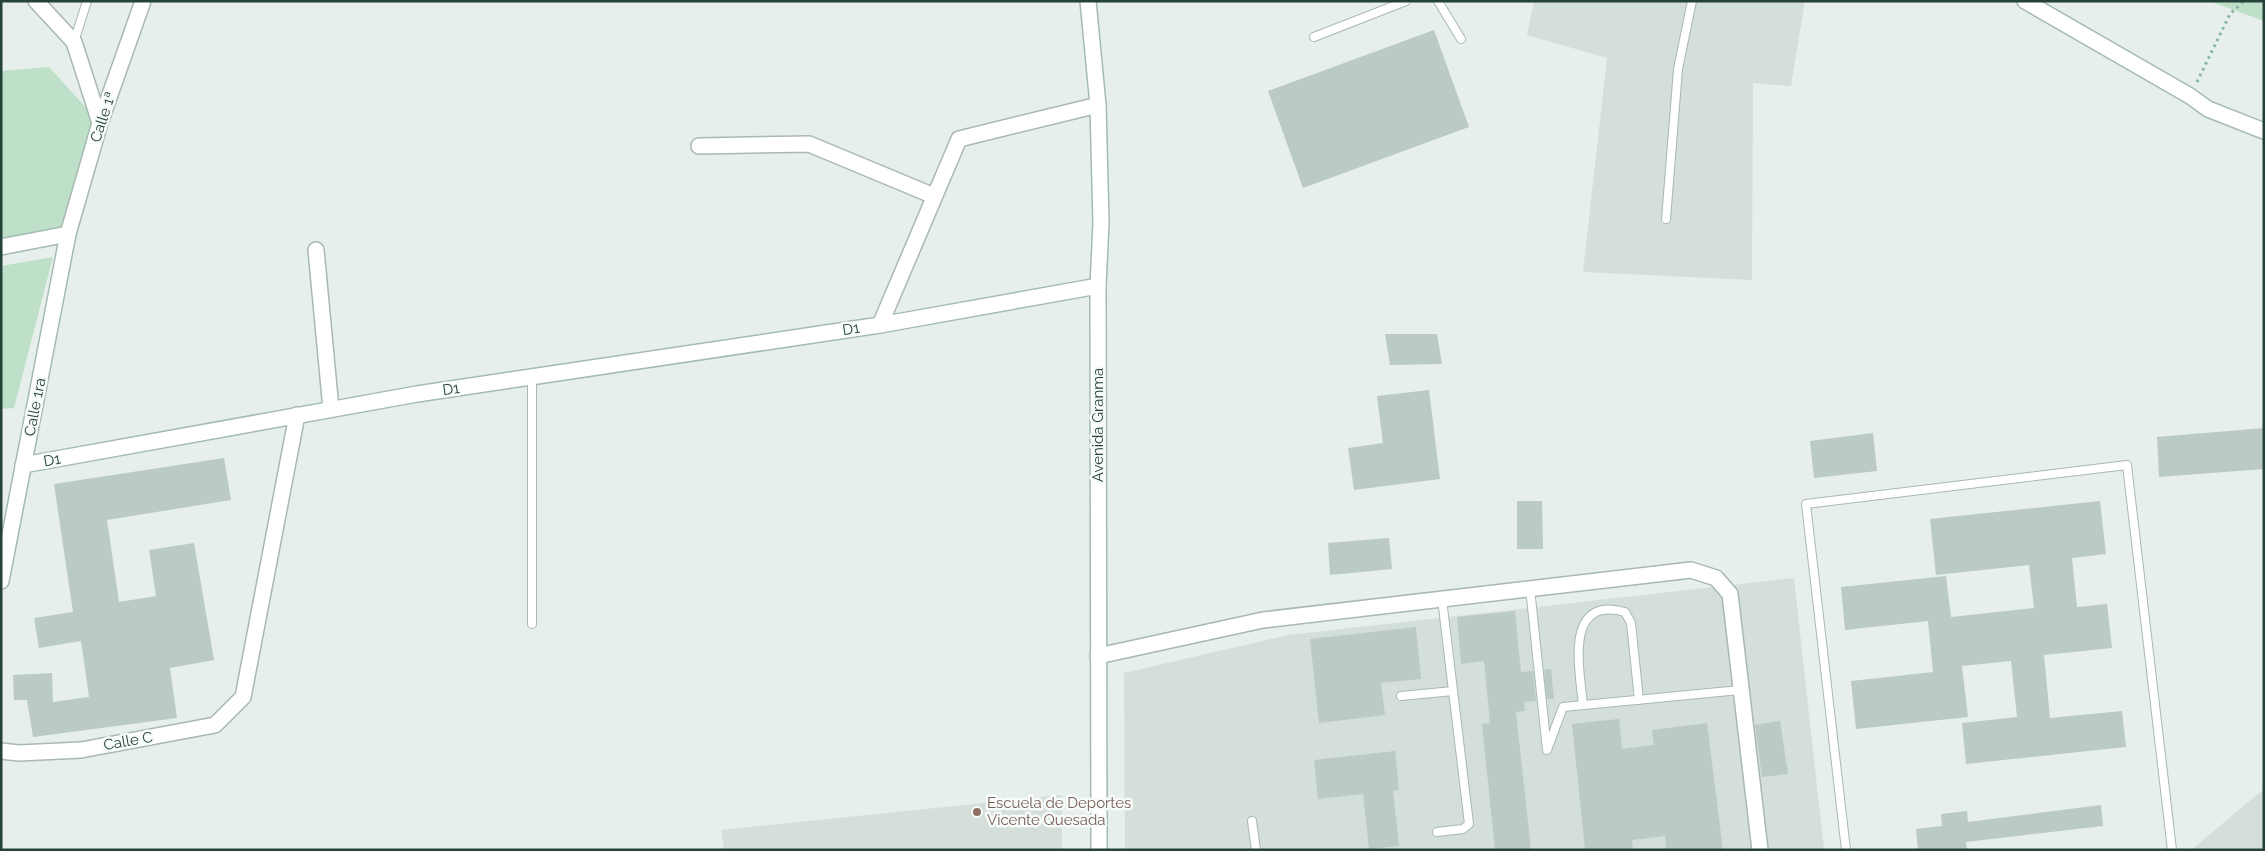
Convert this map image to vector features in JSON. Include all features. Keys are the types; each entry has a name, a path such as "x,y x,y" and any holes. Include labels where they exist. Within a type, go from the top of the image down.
{"street":[{"path":"36,1 74,42 100,123"},
{"name":"Calle 1ª","path":"68,234 100,123 143,1"},
{"name":"Avenida Granma","path":"1088,1 1098,105 1101,223 1098,286 1099,850"},
{"path":"2025,1 2190,96 2208,109 2264,131"},
{"path":"880,325 959,139 1098,105"},
{"path":"699,146 809,144 934,196"},
{"path":"1,246 68,234"},
{"name":"Calle 1ra","path":"1,581 68,234"},
{"path":"316,250 331,409"},
{"name":"D1","path":"23,465 417,394 880,325 1098,286"},
{"name":"Calle C","path":"1,751 19,753 81,750 215,725 243,697 297,415"},
{"path":"1098,656 1263,620 1691,570 1716,578 1730,594 1760,850"}],"lane":[{"path":"74,42 87,1"},
{"path":"1314,37 1406,1"},
{"path":"1438,1 1460,39"},
{"path":"1666,219 1678,69 1692,1"},
{"path":"532,378 532,624"},
{"path":"1846,850 1806,504 2127,465 2172,850"},
{"path":"1530,588 1547,750 1563,707 1740,690"},
{"path":"1437,832 1463,829 1469,824 1442,599"},
{"path":"1582,705 1578,648 1579,634 1584,622 1598,611 1611,608 1625,612 1631,624 1639,700"},
{"path":"1401,696 1453,691"},
{"path":"1252,821 1256,850"}],"path":[{"path":"2190,96 2230,14 2244,1"}],"shaded area":[{"path":"1534,1 1805,1 1791,86 1753,83 1752,280 1583,272 1607,58 1527,35"},
{"path":"1794,578 1824,850 1125,850 1124,673 1288,635"},
{"path":"2264,789 2264,850 2191,850"},
{"name":"Escuela de Deportes Vicente Quesada","path":"1062,795 1062,850 724,850 721,830"}],"green space":[{"path":"2209,1 2264,1 2264,21"},
{"path":"49,67 100,123 68,234 1,247 1,71"},
{"path":"53,257 14,408 1,409 1,266"}],"building":[{"path":"1434,30 1469,127 1303,188 1268,91"},
{"path":"1385,334 1437,334 1442,364 1390,365"},
{"path":"1429,390 1440,479 1354,490 1348,448 1383,443 1377,396"},
{"path":"2264,428 2264,469 2159,477 2157,437"},
{"path":"1873,433 1877,471 1814,478 1810,441"},
{"path":"224,458 231,500 107,520 119,602 156,596 149,550 194,543 214,660 170,668 177,718 33,737 27,700 14,700 13,675 52,673 53,702 89,697 81,641 39,648 34,618 73,612 54,484"},
{"path":"1517,501 1542,501 1543,549 1517,549"},
{"path":"2100,501 2106,554 2072,558 2077,607 2107,604 2112,648 2044,655 2050,718 2122,711 2126,747 1966,764 1962,723 2017,717 2011,661 1962,666 1968,717 1856,729 1851,681 1933,672 1928,621 1845,630 1841,587 1946,576 1951,617 2034,608 2029,565 1936,575 1930,519"},
{"path":"1389,538 1392,569 1330,575 1328,543"},
{"path":"1515,611 1521,672 1533,671 1536,701 1524,702 1525,711 1516,712 1531,850 1495,850 1482,724 1490,723 1484,661 1461,664 1457,617"},
{"path":"1416,627 1421,679 1381,683 1385,715 1319,723 1310,639"},
{"path":"1551,669 1554,699 1547,699 1544,670"},
{"path":"1619,719 1622,749 1654,745 1652,730 1707,723 1723,850 1666,850 1665,836 1632,840 1633,850 1585,850 1572,724"},
{"path":"1780,721 1788,774 1762,777 1755,725"},
{"path":"1395,751 1399,790 1393,791 1399,846 1369,849 1363,794 1318,799 1314,760"},
{"path":"2101,805 2103,826 1966,842 1967,850 1918,850 1916,829 1942,826 1941,814 1967,811 1968,822"}],"place":[{"name":"Escuela de Deportes Vicente Quesada","path":"977,812"}]}
